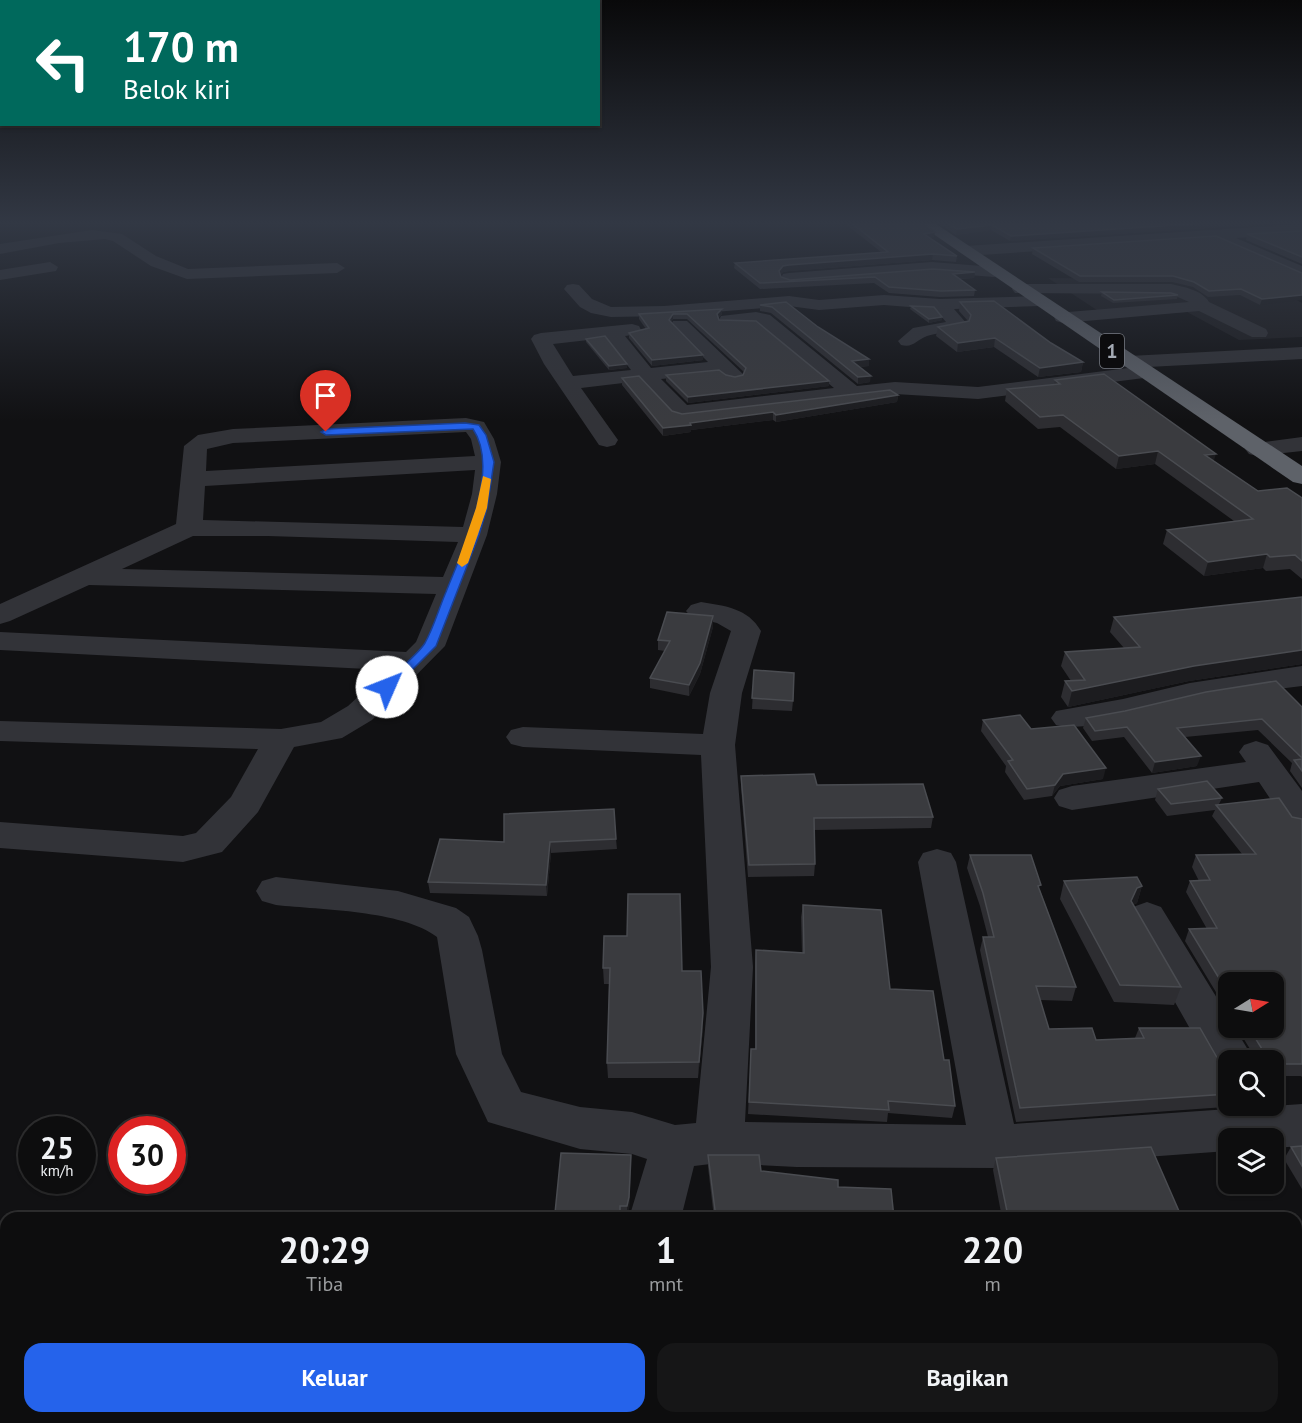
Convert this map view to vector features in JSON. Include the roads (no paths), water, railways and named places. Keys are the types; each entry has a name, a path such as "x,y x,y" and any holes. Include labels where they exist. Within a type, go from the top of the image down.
{"highway":[{"name":"1","path":"1021,289 1302,477"}],"street":[{"path":"573,289 586,303 597,309 611,312 664,311 789,301 819,305 884,300 940,304 1039,301"},
{"path":"1021,289 1171,289 1184,292 1200,301 1200,305"},
{"path":"908,340 920,332 959,325 940,304"},
{"path":"1063,317 1200,305 1259,333"},
{"path":"607,440 567,383 541,339 760,318 850,391"},
{"path":"680,325 764,403"},
{"path":"611,332 646,375 682,412 850,391 909,388 978,393 1137,367 1302,353"},
{"path":"567,383 724,366"},
{"path":"0,731 281,739 330,731 360,713 430,646 453,586 465,516 489,462 482,435 476,427 465,425 233,436 206,440 196,446 189,528"},
{"path":"1257,448 1302,444"},
{"path":"193,479 489,462"},
{"path":"0,615 189,528 268,528 465,516"},
{"path":"268,528 315,518 465,516"},
{"path":"83,576 453,586"},
{"path":"658,1212 697,1144 732,967 718,746 726,693 746,631 738,620 701,611"},
{"path":"0,641 413,662"},
{"path":"1068,718 1123,709 1190,693 1302,676"},
{"path":"523,737 718,746"},
{"path":"4,840 183,849 209,843 245,804 281,739"},
{"path":"1072,798 1262,760 1302,818"},
{"path":"937,862 994,1147"},
{"path":"276,891 411,907 444,921 455,929 461,948 480,1057 505,1108 580,1128 632,1133 697,1144 994,1147 1277,1119"},
{"path":"1148,917 1225,1050"}]}
